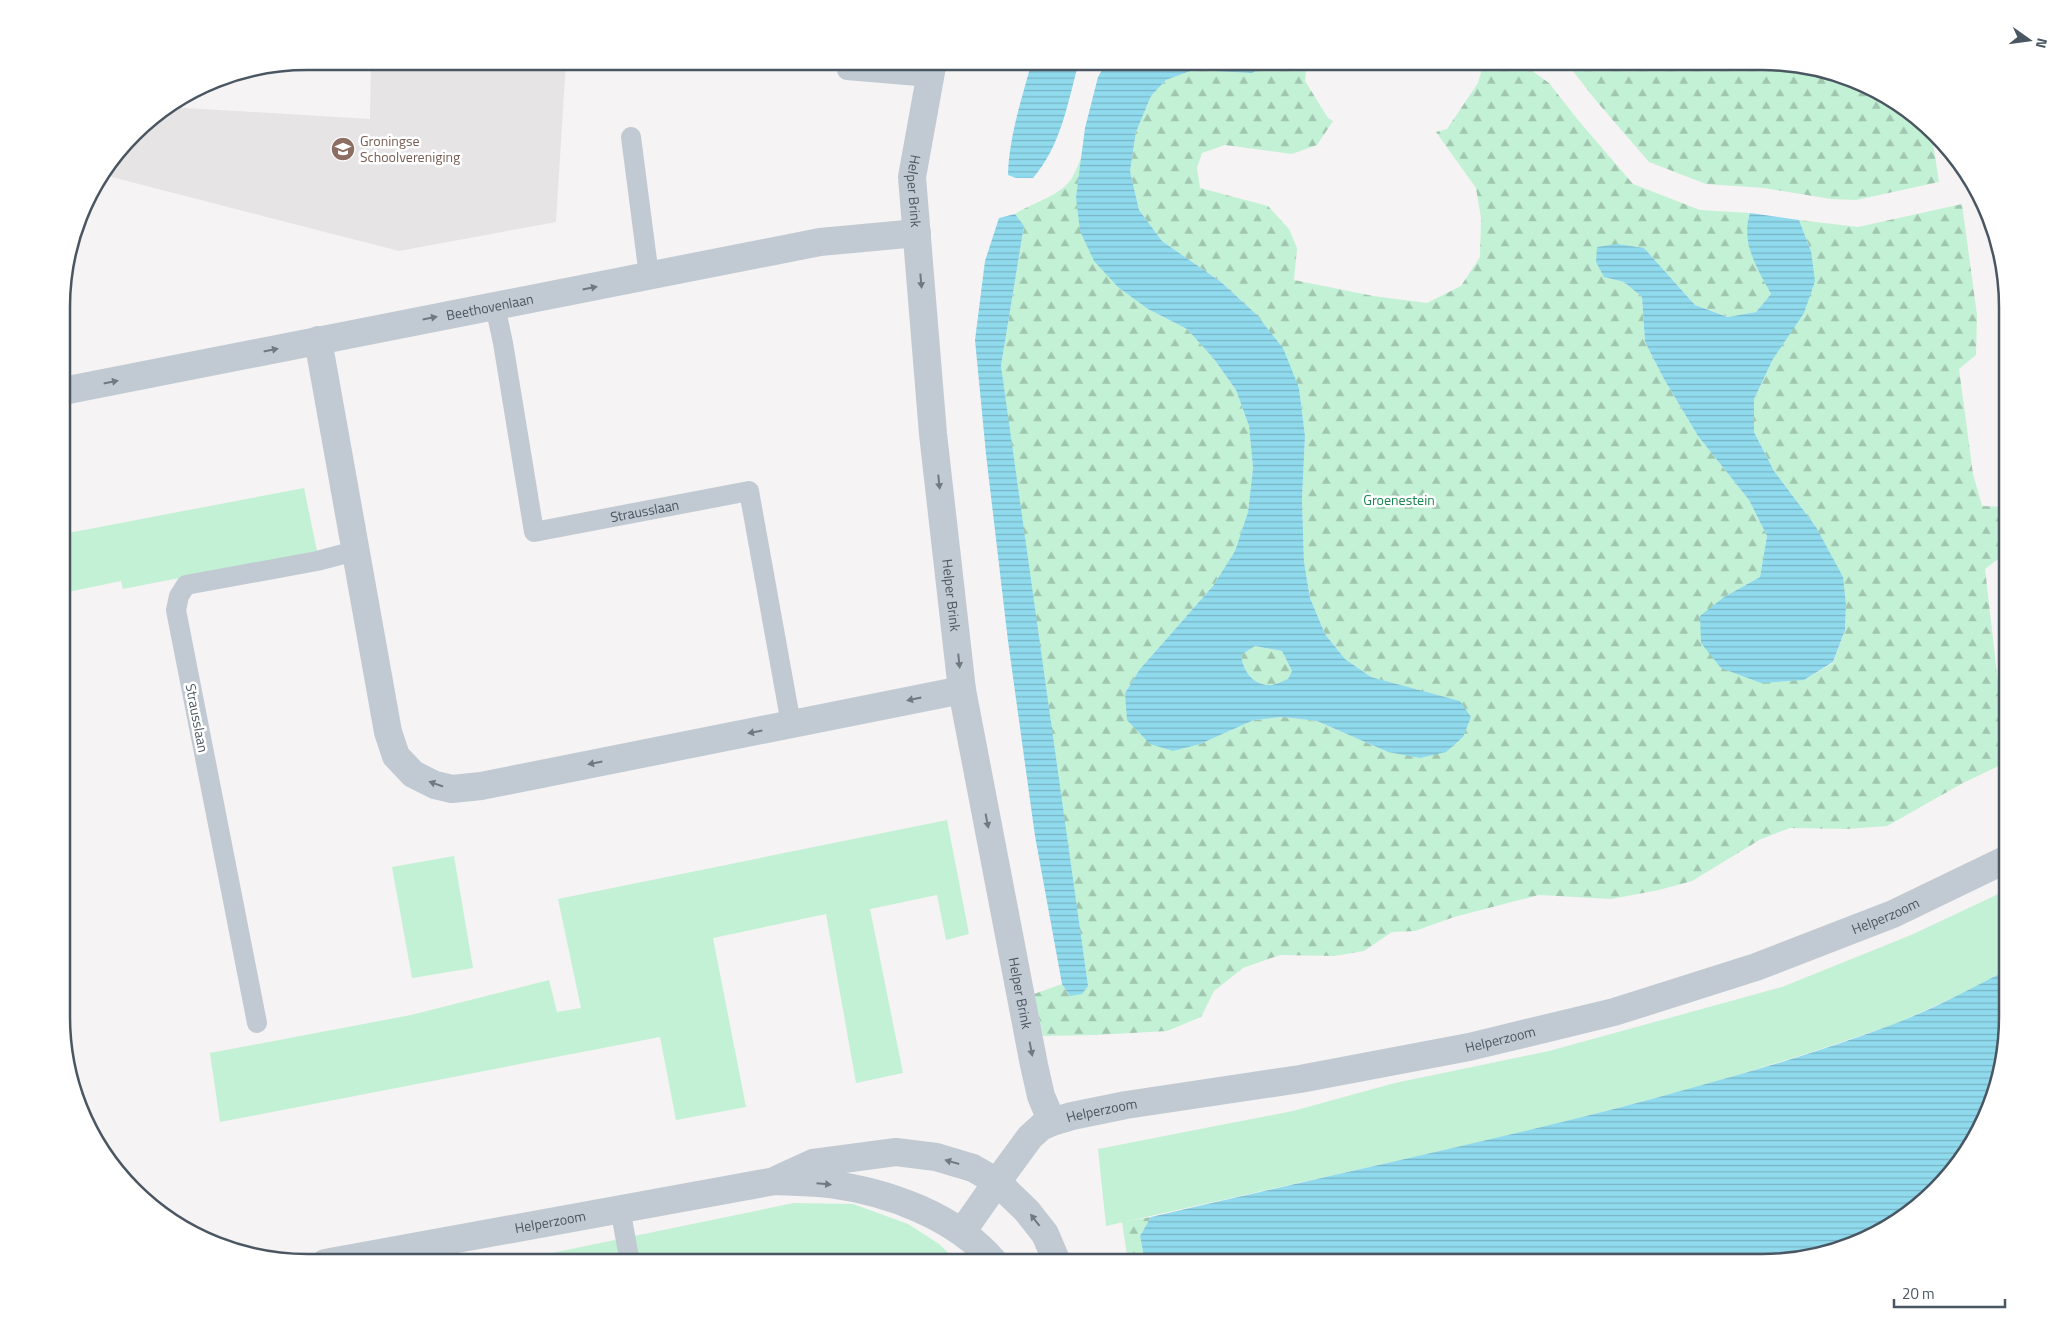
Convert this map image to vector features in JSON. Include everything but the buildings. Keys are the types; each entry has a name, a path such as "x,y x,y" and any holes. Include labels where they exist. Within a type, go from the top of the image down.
{"street":[{"name":"Helper Brink","path":"931,70 912,177 933,434 962,690 1034,1065 1041,1096 1052,1122"},
{"name":"Beethovenlaan","path":"70,390 820,242 917,233"},
{"path":"318,340 388,732 396,756 413,774 435,785 452,789 481,786 962,690"},
{"name":"Helperzoom","path":"373,1254 775,1181 830,1184 906,1202 962,1232 1030,1137 1041,1127 1052,1122 1126,1105 1300,1079 1469,1047 1614,1012 1756,967 1875,921 1999,863"},
{"name":"Helperzoom","path":"775,1181 813,1163 896,1152 936,1157 973,1168 996,1182"},
{"path":"996,1182 1028,1211 1045,1234 1054,1254"},
{"path":"962,1232 986,1254"}],"lane":[{"path":"631,137 649,276"},
{"name":"Strausslaan","path":"495,306 503,343 534,532 749,491 792,724"},
{"name":"Strausslaan","path":"257,1023 176,610 179,596 186,585 316,561 355,551"},
{"path":"620,1208 628,1254"}],"shaded area":[{"name":"Groningse Schoolvereniging","path":"371,70 565,70 556,222 399,251 109,176 139,139 179,108 370,119"}],"green space":[{"name":"Groenestein","path":"1193,70 1252,73 1258,70 1306,70 1305,81 1328,118 1333,121 1317,145 1292,154 1225,145 1202,153 1197,168 1200,188 1268,206 1289,229 1297,248 1294,280 1373,296 1427,303 1461,286 1480,257 1481,218 1476,188 1436,132 1447,129 1478,83 1482,70 1531,70 1549,83 1633,184 1700,210 1750,213 1748,224 1749,245 1756,265 1771,294 1756,312 1729,317 1695,305 1644,248 1604,277 1624,282 1642,297 1645,342 1664,379 1698,436 1749,500 1767,536 1760,577 1724,597 1804,680 1833,663 1845,630 1846,605 1816,527 1774,471 1754,432 1754,399 1773,359 1811,251 1799,220 1858,227 1962,204 1977,315 1976,355 1959,369 1973,474 1982,506 1999,507 1999,559 1985,569 1999,692 1999,766 1963,783 1887,826 1847,829 1790,828 1761,839 1692,881 1659,890 1611,899 1539,895 1454,917 1415,931 1392,932 1364,951 1334,956 1280,955 1243,968 1214,991 1201,1017 1167,1031 1043,1036 1034,994 1062,984 1070,996 1001,366 1024,227 1015,214 1062,189 1072,178 1082,156 1076,197 1148,309 1187,329 1214,359 1236,390 1249,426 1253,468 1248,512 1235,551 1213,586 1140,669 1125,693 1200,744 1254,720 1283,717 1317,721 1388,752 1459,701 1371,677 1345,659 1325,634 1310,598 1304,562 1302,499 1305,436 1299,388 1256,314 1221,282 1162,241 1139,210 1130,171 1136,132 1151,96 1166,80"},
{"path":"1572,70 1762,70 1793,72 1823,78 1867,94 1894,110 1930,139 1933,143 1939,182 1856,200 1831,199 1764,188 1706,184 1649,162"},
{"path":"304,488 317,551 123,589 121,581 70,592 70,533"},
{"path":"1255,646 1282,651 1292,671 1288,680 1270,685 1262,684 1249,675 1241,655"},
{"path":"947,820 969,934 946,940 937,895 870,909 903,1073 856,1083 826,914 713,938 746,1107 676,1120 660,1037 220,1122 210,1053 411,1015 549,980 557,1012 581,1008 558,899"},
{"path":"454,856 473,968 412,978 392,867"},
{"path":"1999,894 1999,974 1895,1024 1705,1085 1529,1131 1106,1226 1098,1149 1293,1111 1395,1083 1549,1051 1782,987 1911,935"},
{"path":"794,1203 853,1204 908,1224 939,1244 950,1254 547,1254"},
{"path":"1151,1217 1140,1236 1143,1254 1127,1254 1122,1222"}],"water":[{"path":"1030,70 1077,70 1057,138 1043,165 1033,178 1016,178 1008,175 1017,117"},
{"path":"1102,70 1193,70 1166,80 1151,96 1136,132 1130,171 1139,210 1162,241 1221,282 1256,314 1283,348 1299,388 1305,436 1302,499 1304,562 1310,598 1325,634 1345,659 1371,677 1460,701 1471,717 1463,737 1446,752 1420,758 1388,752 1317,721 1283,717 1254,720 1200,744 1173,751 1150,744 1127,720 1125,693 1140,669 1213,586 1235,551 1248,512 1253,468 1249,426 1236,390 1214,359 1187,329 1148,309 1118,287 1094,261 1080,231 1076,197 1085,128 1098,77","holes":["1255,646 1282,651 1292,671 1288,679 1270,685 1262,684 1249,675 1241,655"]},
{"path":"1193,70 1258,70 1252,73"},
{"path":"1750,213 1799,220 1811,251 1815,281 1804,313 1773,359 1754,399 1754,432 1774,471 1816,527 1843,577 1846,605 1845,630 1833,662 1804,680 1761,683 1721,668 1701,643 1700,616 1724,597 1760,577 1767,536 1749,500 1698,436 1664,379 1645,342 1642,297 1624,282 1604,277 1596,262 1597,247 1617,244 1644,248 1695,305 1728,317 1756,312 1771,294 1756,265 1749,245 1747,224"},
{"path":"1015,214 1024,226 1001,366 1088,986 1082,994 1070,996 1062,984 1035,836 1008,641 975,340 985,261 999,218"},
{"path":"1999,974 1997,1048 1991,1078 1975,1122 1950,1161 1930,1185 1906,1205 1867,1230 1823,1246 1793,1252 1762,1254 1143,1254 1140,1236 1151,1217 1438,1152 1646,1101 1824,1049 1894,1024"}],"place":[{"name":"Groningse Schoolvereniging","path":"343,149"}]}
